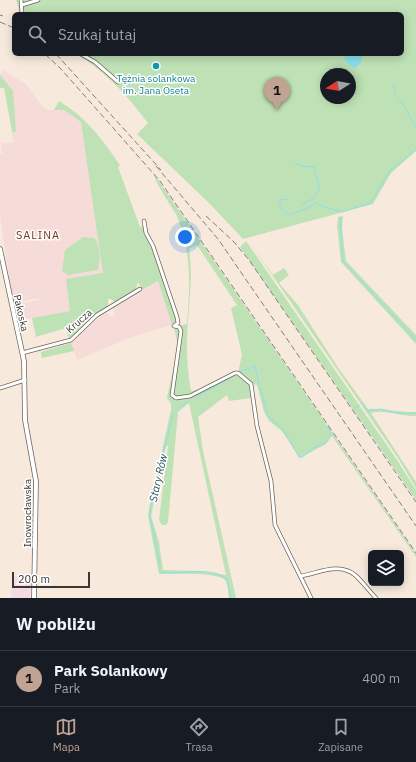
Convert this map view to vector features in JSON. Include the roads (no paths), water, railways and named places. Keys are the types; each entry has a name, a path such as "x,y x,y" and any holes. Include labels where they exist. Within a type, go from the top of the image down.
{"main road":[{"name":"Pakoska","path":"0,249 22,353 25,380"},
{"name":"Inowrocławska","path":"25,380 25,420 37,487 34,598"}],"street":[{"path":"21,0 22,12"},
{"path":"22,5 38,0"},
{"path":"84,56 95,62 118,82"},
{"path":"144,221 146,233 153,246 178,317 178,322 174,326 179,327 181,331 172,394 176,398 190,396 235,373 238,373 251,384 257,426 271,481 275,525 279,536 301,576 311,598"},
{"name":"Krucza","path":"22,353 71,340 97,315 140,289"},
{"path":"0,388 25,380"},
{"path":"301,576 333,569 342,569 356,576 376,598"}],"water":[{"path":"344,56 362,56 360,64 355,68 347,63"}],"waterway":[{"path":"393,85 396,95"},
{"path":"397,97 405,107 412,122"},
{"path":"413,123 416,127"},
{"path":"319,205 342,212 370,203 390,171 416,149"},
{"path":"295,163 301,166 314,167 315,170"},
{"path":"314,200 313,199 320,189 315,172"},
{"path":"280,200 288,199"},
{"path":"302,204 312,199"},
{"path":"279,202 283,211 289,215 317,203"},
{"path":"340,217 343,261 416,340"},
{"name":"Stary Rów","path":"239,372 255,366 259,384"},
{"name":"Stary Rów","path":"194,398 237,374"},
{"name":"Stary Rów","path":"260,387 268,416 283,430 299,457 302,457 314,448 325,443 331,434 328,427"},
{"name":"Stary Rów","path":"178,408 189,401"},
{"name":"Stary Rów","path":"362,403 368,411 381,409 396,413 416,413"},
{"name":"Stary Rów","path":"355,408 359,405"},
{"name":"Stary Rów","path":"160,565 150,516 150,509 173,414"},
{"name":"Stary Rów","path":"161,572 204,572 220,575 227,579 231,598"}],"railway":[{"path":"0,22 12,27"},
{"path":"47,56 61,69 160,181 416,553"},
{"path":"58,56 161,170"},
{"path":"156,166 218,239 416,526"},
{"path":"206,216 234,242 249,260 416,502"}],"place":[{"name":"Tężnia solankowa im. Jana Oseta","path":"156,66"},
{"name":"Park Solankowy","path":"277,110"}],"district":[{"name":"SALINA","path":"38,235"}]}
